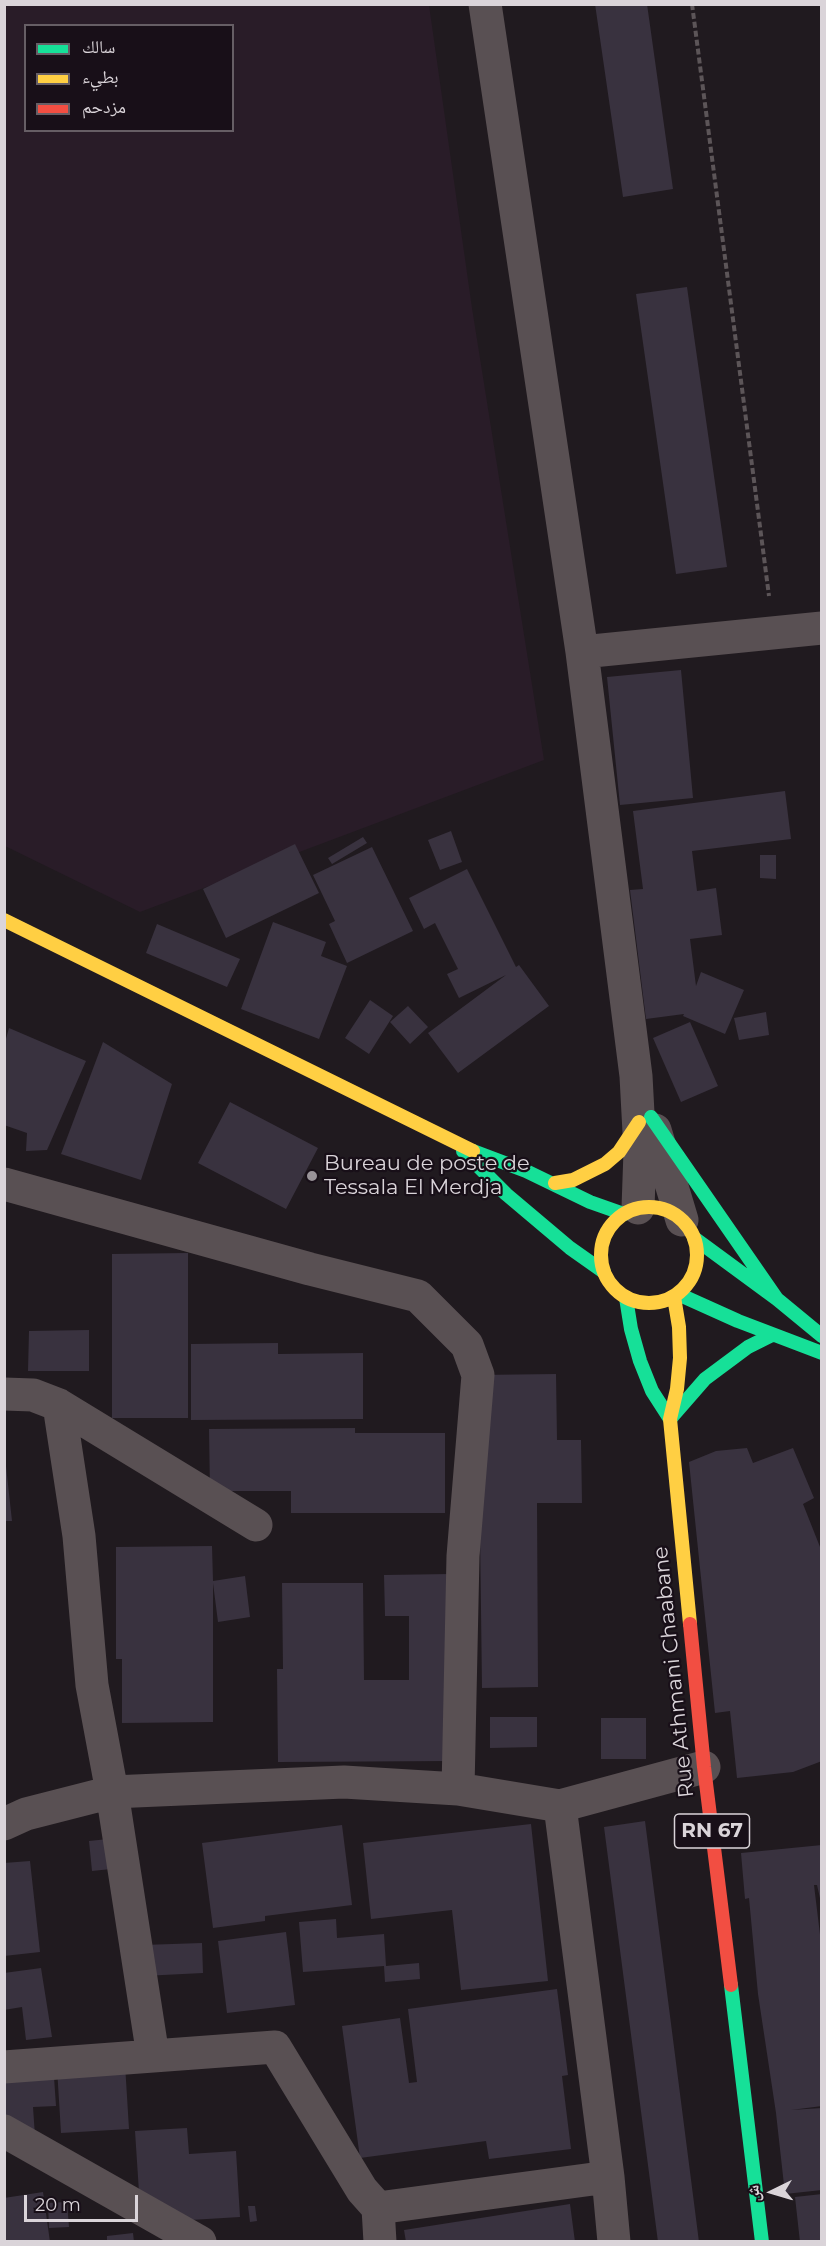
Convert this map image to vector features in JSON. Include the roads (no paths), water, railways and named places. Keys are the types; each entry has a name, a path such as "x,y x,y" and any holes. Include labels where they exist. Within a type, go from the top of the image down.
{"main road":[{"path":"4,920 458,1145 555,1183 585,1199 631,1211 654,1207 669,1211 688,1229 822,1336"},
{"path":"555,1183 573,1180 605,1164 645,1120 777,1299"},
{"path":"458,1145 506,1194 570,1248 604,1272"},
{"path":"631,1211 611,1225 603,1240 601,1255 604,1272 613,1287 626,1298 642,1303 658,1303 676,1296 689,1283 695,1269 697,1253 688,1229"},
{"path":"676,1296 822,1353"},
{"name":"RN 67","path":"670,1419 677,1389 680,1358 676,1296"},
{"name":"RN 67","path":"626,1298 631,1329 640,1361 652,1391 670,1419"},
{"path":"670,1419 686,1398 712,1373 748,1347 772,1335"},
{"name":"Rue Athmani Chaabane","path":"670,1419 704,1767 762,2241"}],"street":[{"path":"485,4 582,652 636,1076 645,1120 688,1229"},
{"path":"582,652 822,628"},
{"path":"631,1211 645,1120"},
{"path":"4,1184 309,1269 418,1296 467,1345 478,1375 463,1556 458,1790"},
{"path":"4,1394 33,1395 59,1405 256,1526"},
{"path":"59,1405 79,1536 92,1685 112,1792 153,2056"},
{"path":"4,1824 26,1814 112,1792 344,1782 458,1790 560,1806 704,1767"},
{"path":"560,1806 608,2177 614,2241"},
{"path":"4,2067 275,2048 362,2190 378,2208 380,2241"},
{"path":"4,2131 200,2241"},
{"path":"378,2208 608,2177"}],"place":[{"name":"Bureau de poste de Tessala El Merdja","path":"312,1176"}]}
